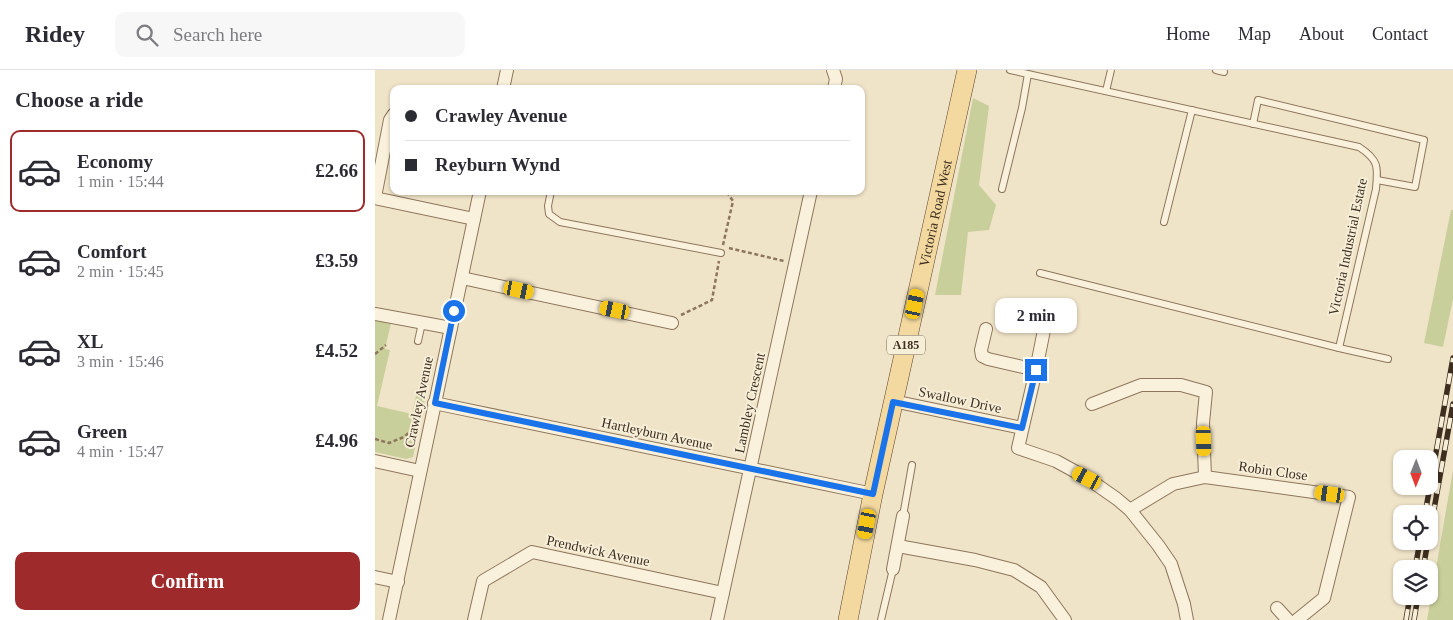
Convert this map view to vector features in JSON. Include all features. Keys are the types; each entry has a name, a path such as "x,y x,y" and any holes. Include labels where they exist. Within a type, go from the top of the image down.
{"main road":[{"name":"Victoria Road West","path":"848,620 873,494 967,70"}],"street":[{"path":"504,85 507,70"},
{"path":"833,70 836,79 835,85"},
{"path":"390,120 375,198 474,219"},
{"name":"Crawley Avenue","path":"389,620 479,195"},
{"name":"Lambley Crescent","path":"717,620 810,195"},
{"path":"462,278 672,323"},
{"path":"375,314 451,328"},
{"path":"1045,325 1018,448 1056,461 1087,478 1130,510 1158,544 1171,564 1184,604 1187,620"},
{"path":"986,329 981,350 982,356 1036,370"},
{"path":"1092,404 1141,385 1181,384 1206,392 1203,423 1205,477"},
{"name":"Swallow Drive","path":"893,402 1022,428"},
{"name":"Hartleyburn Avenue","path":"433,408 873,494"},
{"path":"375,461 420,471"},
{"name":"Robin Close","path":"1130,510 1173,484 1205,477 1349,497 1324,598 1297,620"},
{"path":"893,569 903,516"},
{"path":"898,546 975,560 1014,570 1041,586 1065,620"},
{"name":"Prendwick Avenue","path":"474,620 483,582 532,552 723,593"},
{"path":"375,577 398,582"},
{"path":"1277,608 1288,620"}],"lane":[{"name":"Victoria Industrial Estate","path":"1010,70 1359,147 1370,154 1376,164 1376,189 1339,348"},
{"path":"1106,91 1111,70"},
{"path":"1216,70 1224,72"},
{"path":"1003,189 1028,74"},
{"path":"1253,124 1258,100 1424,140 1415,187 1377,180"},
{"path":"1164,222 1191,110"},
{"path":"550,195 548,206 549,214 560,222 721,253"},
{"path":"1041,273 1388,360"},
{"path":"418,341 422,323"},
{"path":"903,516 912,466"},
{"path":"881,620 893,569"}],"path":[{"path":"729,195 733,201 723,247 795,264"},
{"path":"672,323 682,314 712,300 721,253"},
{"path":"375,354 386,345"},
{"path":"375,439 389,443 404,437 413,429 419,409 433,408"}],"green space":[{"path":"973,98 989,106 979,185 996,205 989,230 968,232 961,295 935,295"},
{"path":"1451,210 1453,210 1453,299 1443,347 1424,343"},
{"path":"375,320 391,323 385,349 390,350 377,406 412,414 422,369 431,371 413,457 406,459 375,452"},
{"path":"1453,470 1453,620 1427,620 1430,605 1438,605 1437,560"}],"railway":[{"path":"1427,505 1453,358"},
{"path":"1435,505 1453,404"},
{"path":"1417,560 1418,550"},
{"path":"1425,560 1426,550"},
{"path":"1406,620 1408,605"},
{"path":"1414,620 1416,605"}],"route":[{"path":"454,311 435,403 873,494 893,402 1022,428 1036,370"}]}
